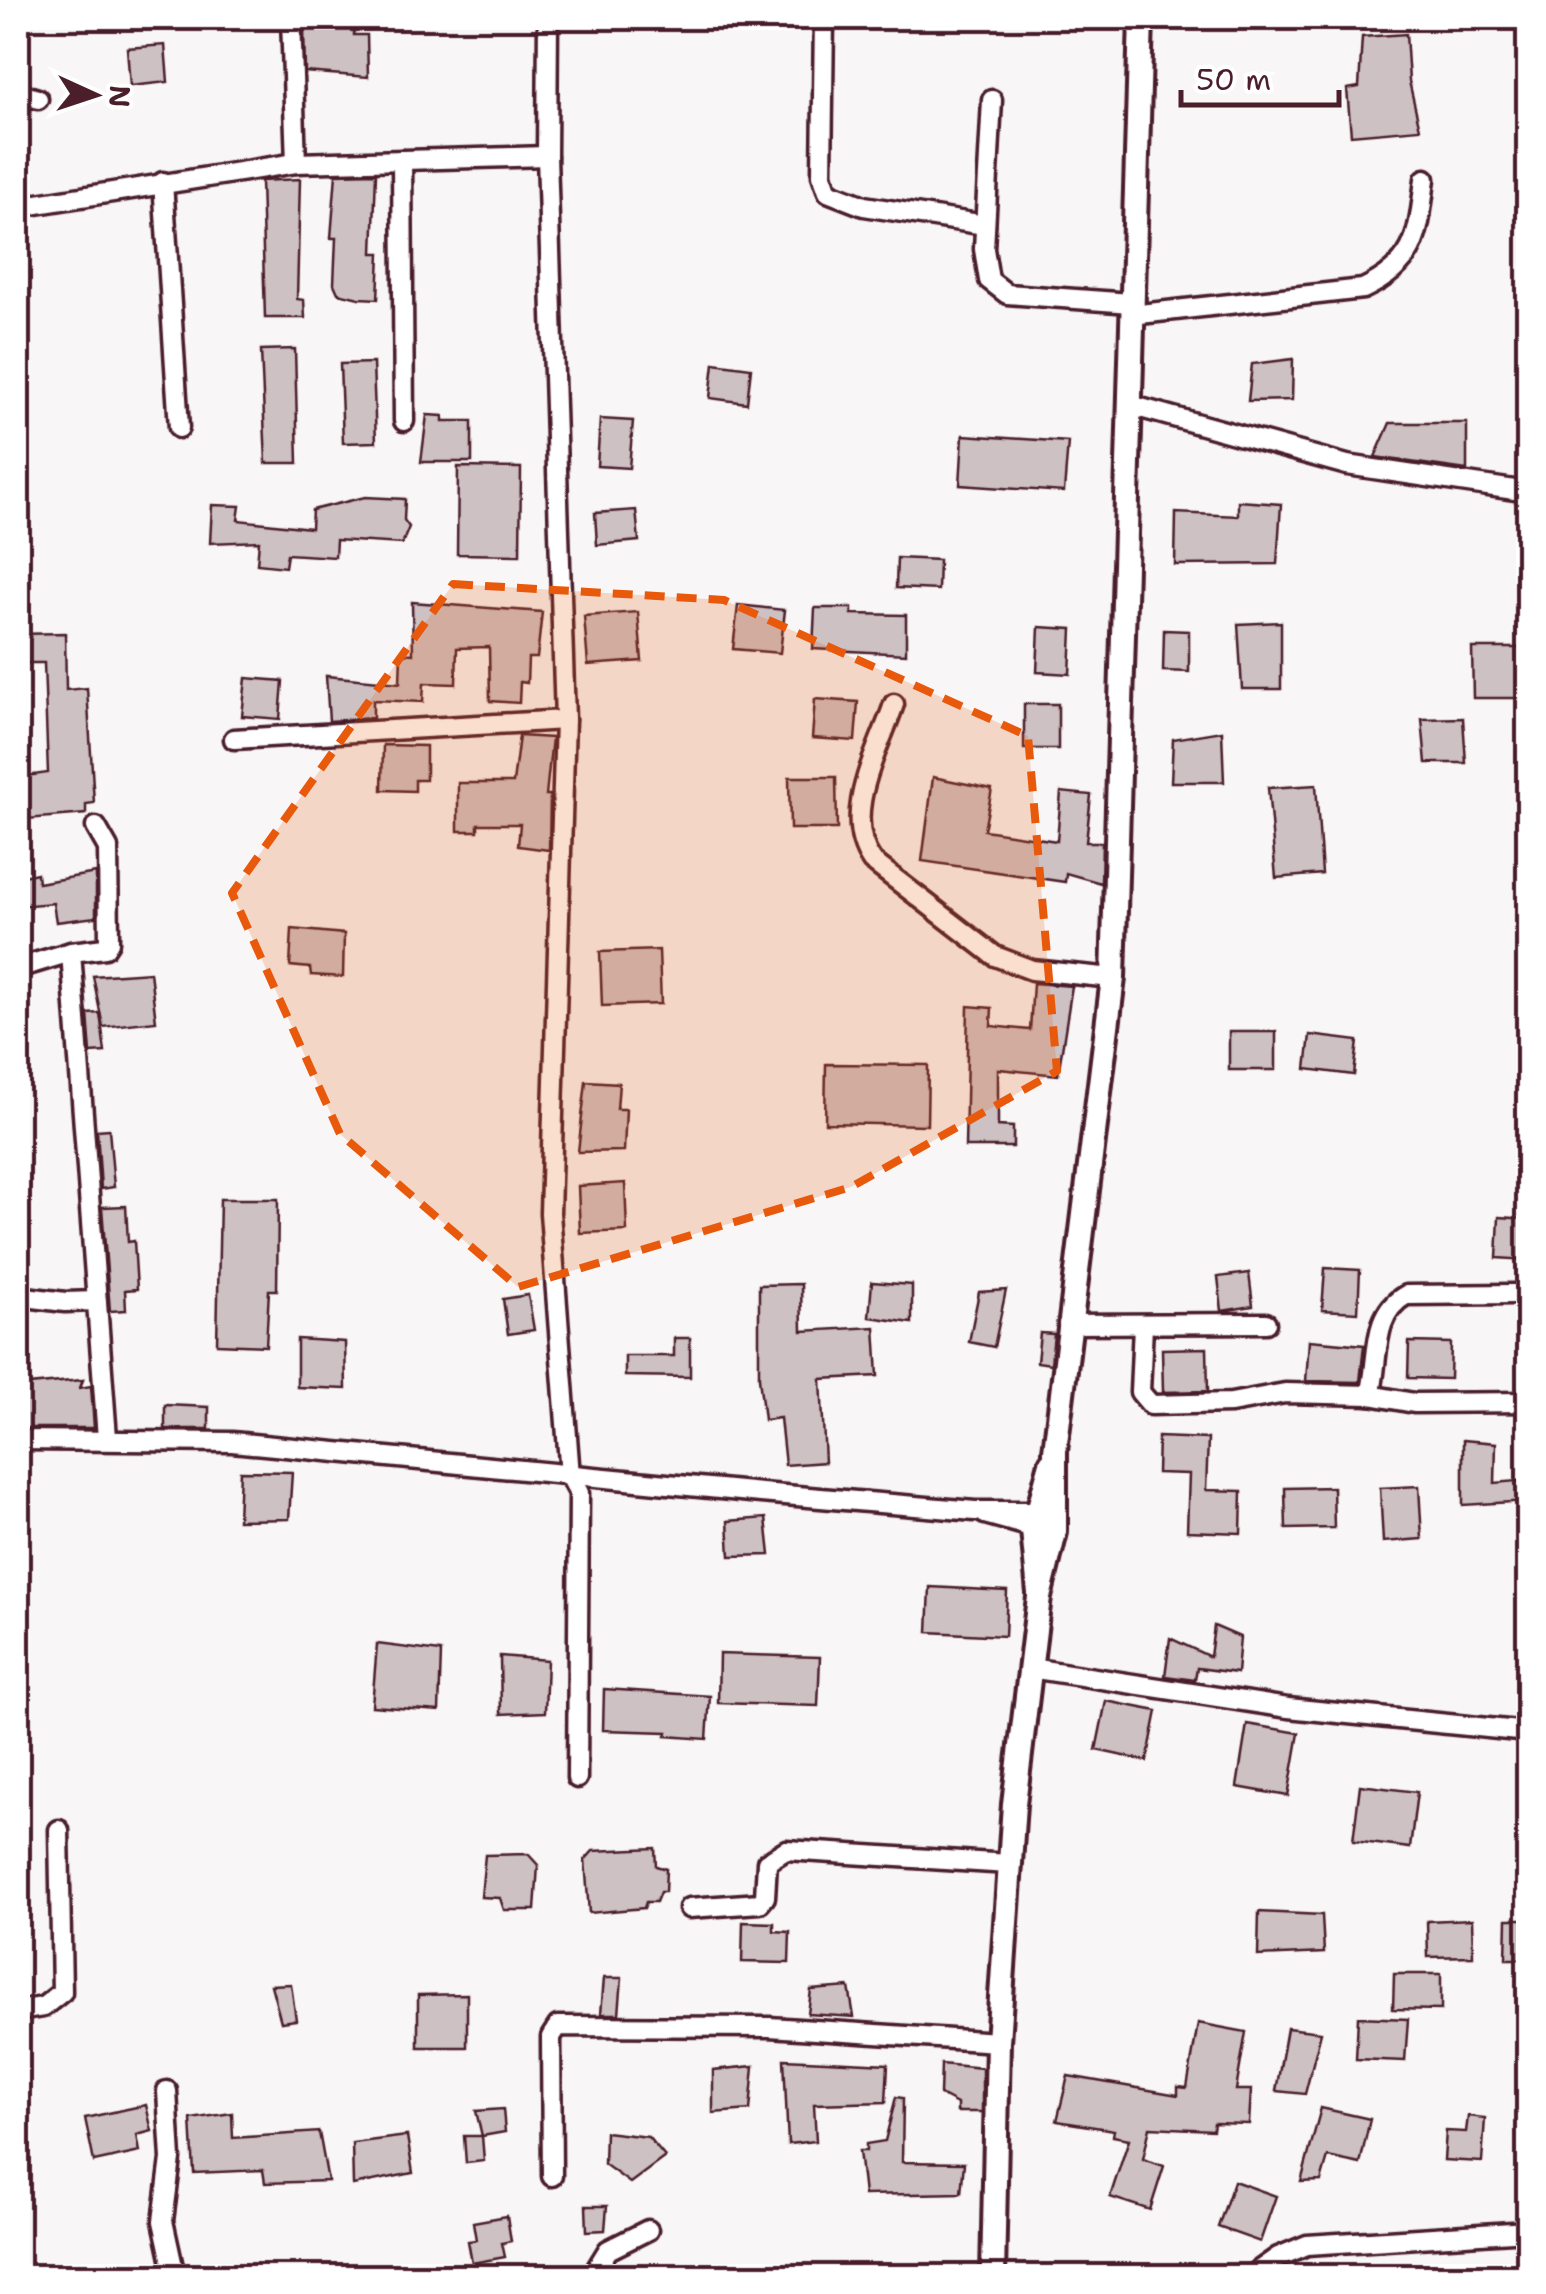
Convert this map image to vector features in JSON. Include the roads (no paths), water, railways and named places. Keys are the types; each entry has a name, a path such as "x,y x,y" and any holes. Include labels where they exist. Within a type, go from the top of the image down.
{"street":[{"path":"291,18 296,164"},
{"path":"548,18 547,156 565,720 550,1214 570,1476 579,1494 577,1778"},
{"path":"824,18 822,175 828,192 864,206 985,225"},
{"path":"993,2276 998,2042 1009,1864 1045,1521 1112,978 1142,18"},
{"path":"18,93 38,99"},
{"path":"992,100 985,267 996,288 1031,297 1131,309 1342,294 1384,279 1412,250 1425,179"},
{"path":"18,207 296,164 547,156"},
{"path":"402,160 404,421"},
{"path":"163,182 178,428"},
{"path":"1130,405 1347,464 1528,492"},
{"path":"894,704 859,811 861,845 872,861 995,956 1032,970 1112,978"},
{"path":"234,739 565,720"},
{"path":"18,968 70,952 104,948 110,942 108,848 96,827"},
{"path":"70,952 107,1438"},
{"path":"1370,1395 1382,1318 1392,1303 1406,1295 1516,1294"},
{"path":"18,1296 65,1302 97,1301"},
{"path":"1068,1324 1266,1323"},
{"path":"1143,1325 1140,1392 1150,1405 1231,1403 1267,1393 1370,1395 1414,1403 1528,1402"},
{"path":"18,1440 232,1442 570,1476 975,1510 1045,1521"},
{"path":"1030,1668 1288,1708 1528,1732"},
{"path":"18,2010 43,2007 62,1992 60,1830"},
{"path":"689,1908 760,1904 765,1898 767,1862 786,1850 1009,1864"},
{"path":"552,2176 552,2037 558,2026 769,2028 998,2042"},
{"path":"166,2091 171,2160 163,2221 175,2276"},
{"path":"592,2276 608,2250 648,2230"},
{"path":"1252,2276 1278,2257 1307,2245 1528,2231"}]}
